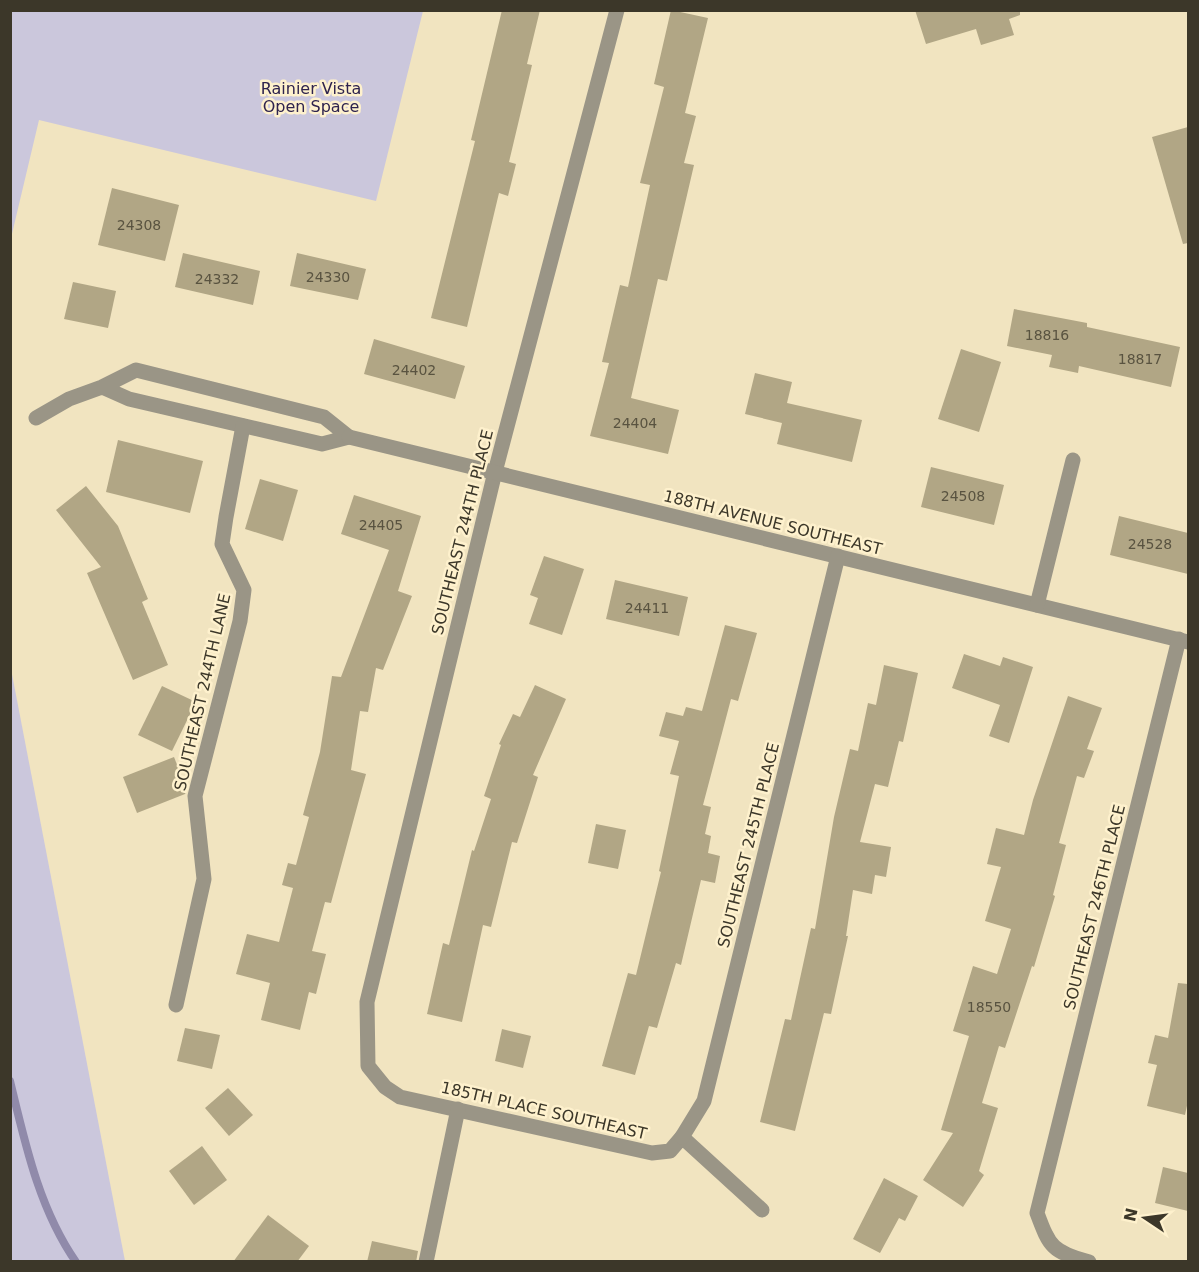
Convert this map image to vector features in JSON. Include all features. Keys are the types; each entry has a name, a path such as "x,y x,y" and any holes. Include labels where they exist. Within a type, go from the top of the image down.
{"street":[{"name":"SOUTHEAST 244TH PLACE","path":"368,1066 367,1002 495,472 617,10"},
{"name":"188TH AVENUE SOUTHEAST","path":"36,418 69,399 102,387 136,370 324,417 349,437 1184,640"},
{"name":"188TH AVENUE SOUTHEAST","path":"102,387 129,399 322,444 349,437"},
{"name":"SOUTHEAST 244TH LANE","path":"176,1005 204,879 195,796 240,621 244,590 222,544 243,426"},
{"path":"1037,605 1073,460"},
{"name":"SOUTHEAST 245TH PLACE","path":"682,1137 704,1101 838,556"},
{"name":"SOUTHEAST 246TH PLACE","path":"1089,1262 1066,1255 1048,1242 1037,1213 1184,640"},
{"name":"185TH PLACE SOUTHEAST","path":"368,1066 385,1087 400,1097 652,1153 670,1151 682,1137"},
{"path":"426,1262 458,1109"},
{"path":"682,1137 762,1210"}],"green space":[{"name":"Rainier Vista Open Space","path":"11,10 423,11 376,201 39,120 11,238"},
{"path":"11,669 125,1261 11,1261"}],"building":[{"path":"502,10 540,10 527,64 532,65 509,162 516,164 508,196 499,193 467,327 431,318 475,141 471,140"},
{"path":"671,10 708,18 685,113 696,116 684,163 694,165 667,281 658,279 631,398 679,410 668,454 590,436 609,363 602,362 620,285 628,287 650,185 640,183 664,87 654,84"},
{"path":"915,10 1020,10 1020,15 1009,19 1014,35 981,45 976,29 926,44"},
{"path":"1188,127 1188,243 1183,244 1152,137"},
{"path":"112,188 179,205 165,261 98,245"},
{"path":"183,253 260,271 253,305 175,287"},
{"path":"297,253 366,269 358,300 290,286"},
{"path":"73,282 116,291 108,328 64,319"},
{"path":"1014,309 1087,323 1087,327 1180,347 1171,387 1079,366 1078,373 1049,367 1052,355 1007,346"},
{"path":"374,339 465,366 455,399 364,374"},
{"path":"961,349 1001,362 979,432 938,419"},
{"path":"755,373 792,382 787,403 862,420 852,462 777,444 782,423 745,414"},
{"path":"118,440 203,461 190,513 106,492"},
{"path":"931,467 1004,485 994,525 921,507"},
{"path":"260,479 298,490 283,541 245,529"},
{"path":"86,486 118,526 148,599 142,602 168,665 133,680 87,573 101,567 56,510"},
{"path":"354,495 421,516 398,591 412,596 383,670 376,668 368,712 360,711 351,770 366,774 331,903 325,902 312,951 326,954 316,994 309,992 300,1030 261,1020 270,983 236,974 247,934 279,942 293,888 282,885 288,863 296,865 309,817 303,815 320,752 332,676 341,677 389,550 341,534"},
{"path":"1119,516 1188,533 1188,574 1110,555"},
{"path":"544,556 584,569 562,635 529,624 538,598 530,595"},
{"path":"615,580 688,597 679,636 606,619"},
{"path":"725,625 757,633 738,701 731,699 703,805 711,807 705,834 711,836 708,853 720,856 715,883 701,880 681,965 676,963 657,1028 649,1026 635,1075 602,1066 628,973 636,975 661,872 659,871 679,776 670,774 679,741 659,736 666,712 683,716 686,707 702,711"},
{"path":"964,654 1000,666 1003,657 1033,667 1009,743 989,736 1000,705 952,688"},
{"path":"884,665 918,673 903,742 899,741 888,787 875,784 860,842 891,847 886,877 875,875 872,894 853,890 846,936 848,936 831,1014 824,1013 795,1131 760,1122 785,1019 791,1020 811,928 815,929 834,817 850,749 858,751 868,703 876,705"},
{"path":"535,685 566,699 533,775 538,777 517,843 512,842 491,927 483,925 462,1022 427,1014 443,943 449,945 472,850 474,851 491,799 484,796 501,745 499,744 513,714 520,717"},
{"path":"162,686 196,702 172,751 138,735"},
{"path":"1068,696 1102,708 1087,749 1094,751 1084,778 1077,776 1059,843 1066,845 1053,895 1055,896 1034,967 1032,966 1005,1048 999,1046 982,1103 998,1108 979,1171 984,1175 963,1207 923,1180 953,1133 941,1130 969,1036 953,1031 973,966 997,974 1011,929 985,921 1001,867 987,864 996,828 1024,835 1033,800"},
{"path":"174,757 187,790 185,794 137,813 123,777"},
{"path":"596,824 626,830 618,869 588,863"},
{"path":"1178,983 1188,984 1188,1101 1185,1115 1147,1106 1157,1065 1148,1063 1155,1035 1168,1038"},
{"path":"185,1028 220,1035 212,1069 177,1061"},
{"path":"502,1029 531,1036 523,1068 495,1061"},
{"path":"228,1088 253,1115 229,1136 205,1108"},
{"path":"202,1146 227,1180 194,1205 169,1171"},
{"path":"1163,1167 1188,1173 1188,1211 1155,1203"},
{"path":"884,1178 918,1196 905,1221 899,1218 880,1253 853,1239"},
{"path":"268,1215 309,1246 297,1262 233,1262"},
{"path":"372,1241 418,1251 416,1262 367,1262"}],"waterway":[{"path":"10,1081 28,1152 43,1198 63,1242 76,1262"}]}
